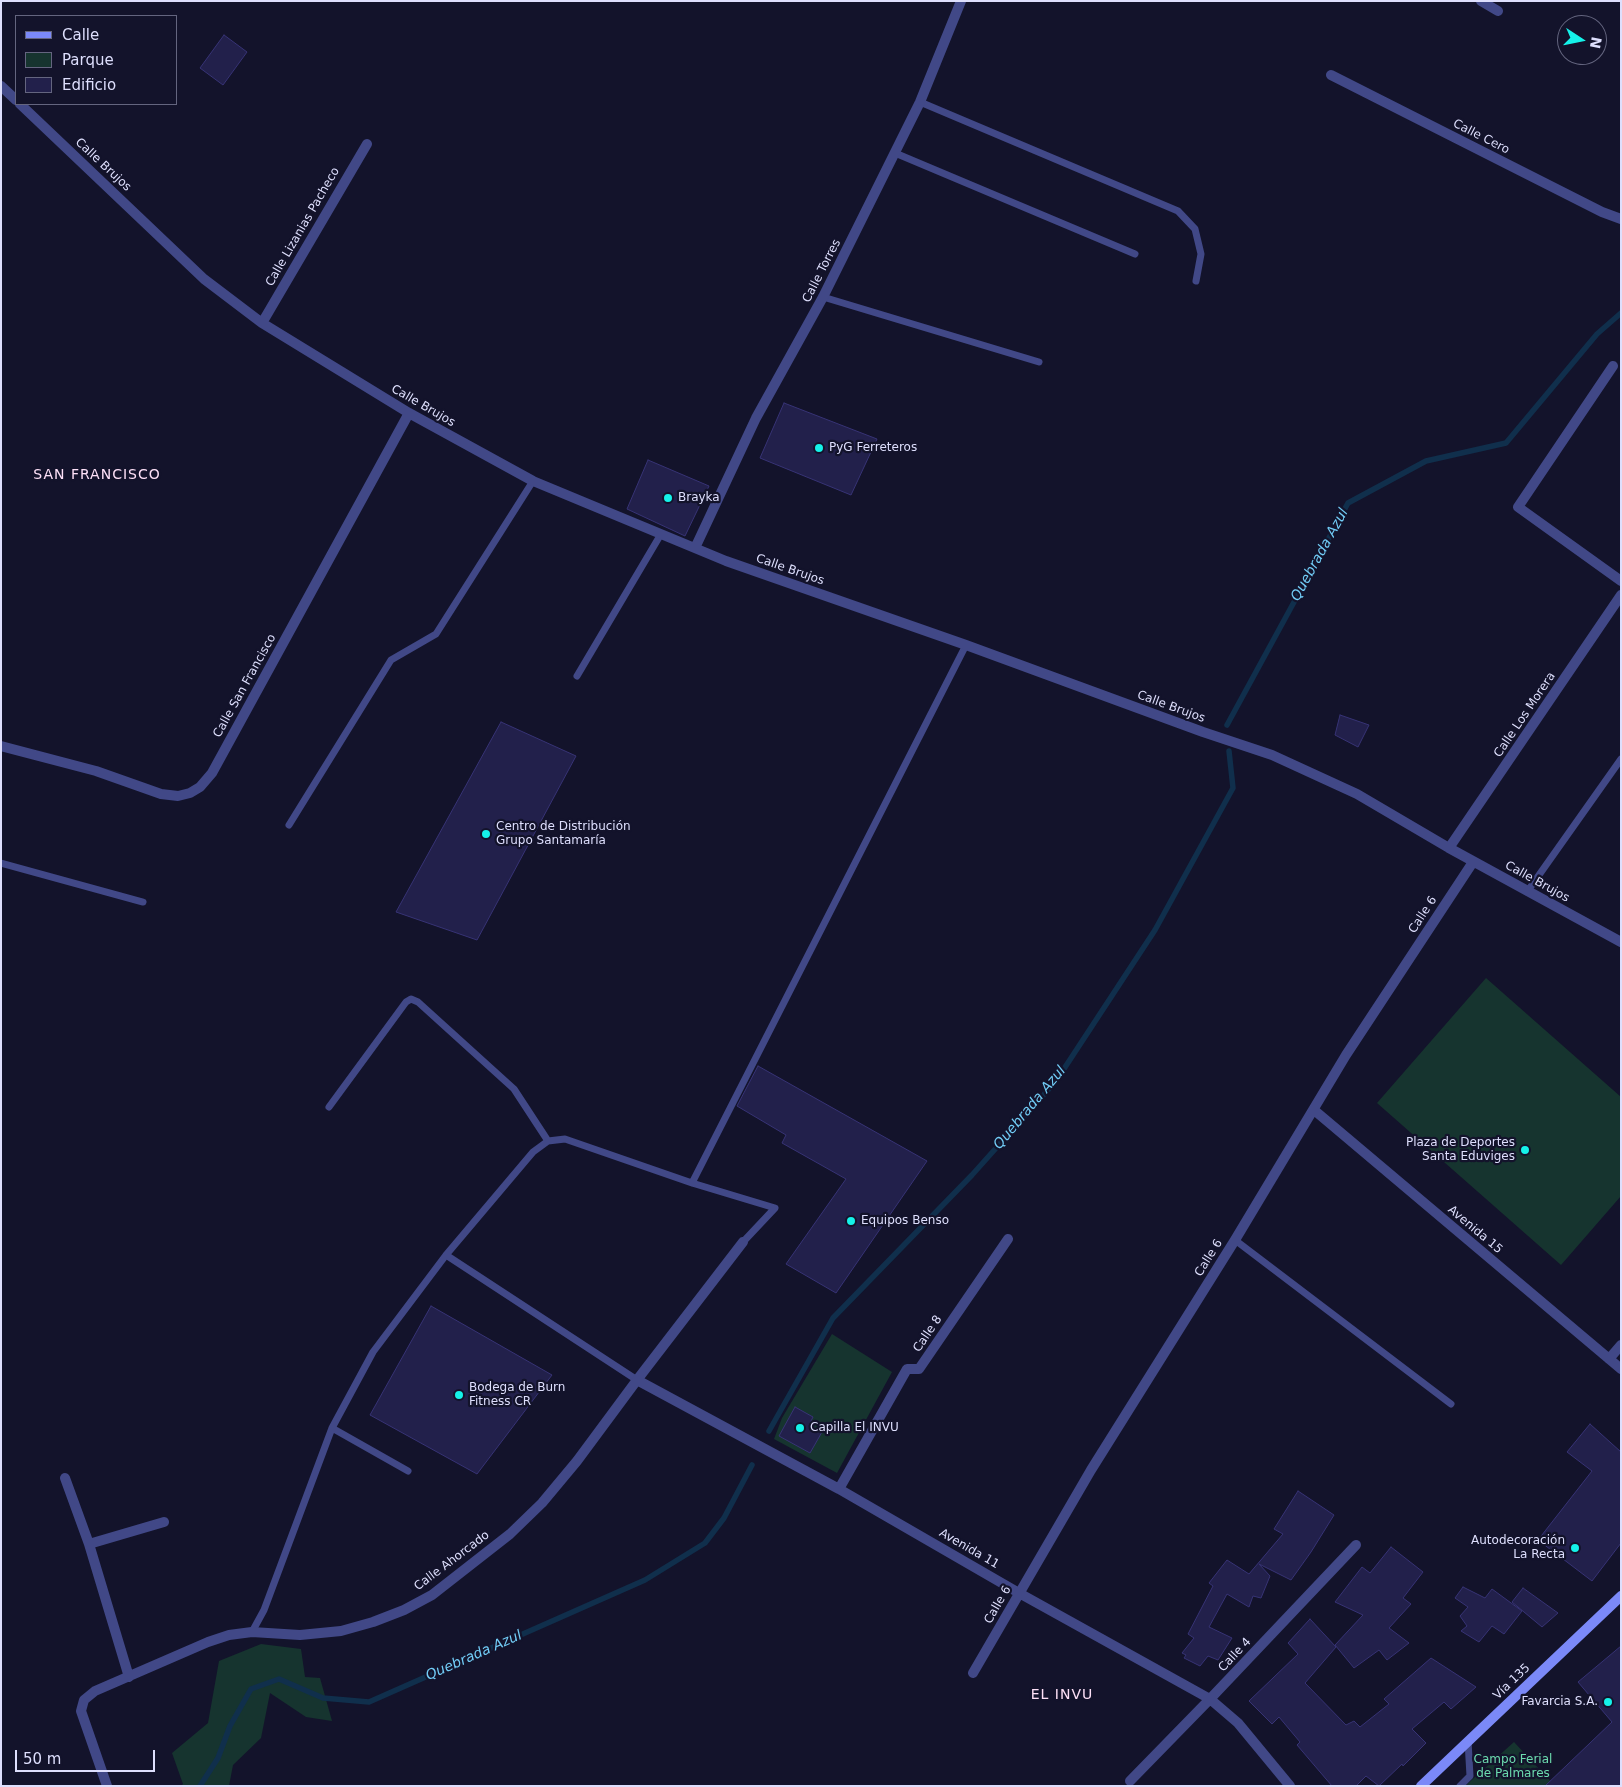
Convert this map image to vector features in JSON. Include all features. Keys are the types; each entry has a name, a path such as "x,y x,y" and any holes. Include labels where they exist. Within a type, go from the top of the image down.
{"main road":[{"name":"Vía 135","path":"1420,1786 1621,1596"}],"street":[{"name":"Calle Torres","path":"695,548 756,418 824,297 920,102 961,1"},
{"path":"1480,1 1498,11"},
{"name":"Calle Cero","path":"1331,75 1602,212 1621,219"},
{"path":"1,86 15,99"},
{"name":"Calle Brujos","path":"21,105 204,279 262,322 409,413 533,481 726,561 966,645 1202,732 1272,755 1358,794 1473,862 1621,942"},
{"name":"Calle Lizanias Pacheco","path":"262,322 367,144"},
{"path":"1613,366 1518,507 1621,581"},
{"name":"Calle San Francisco","path":"1,746 96,771 161,794 178,796 190,793 200,787 212,773 409,413"},
{"name":"Calle Los Morera","path":"1449,848 1621,595"},
{"name":"Calle 6","path":"973,1673 1091,1470 1235,1240 1346,1055 1473,862"},
{"name":"Avenida 15","path":"1314,1110 1621,1370"},
{"name":"Calle 8","path":"839,1489 907,1369 919,1369 1008,1239"},
{"name":"Calle Ahorcado","path":"107,1786 81,1712 84,1700 95,1691 229,1634 252,1632 300,1635 341,1631 373,1622 404,1610 432,1594 510,1534 542,1503 577,1461 636,1380 743,1242"},
{"path":"1609,1359 1621,1345"},
{"name":"Avenida 11","path":"636,1380 839,1489 1019,1593 1210,1699 1238,1723 1290,1786"},
{"path":"65,1478 89,1544 129,1677"},
{"path":"89,1544 164,1522"},
{"name":"Calle 4","path":"1130,1781 1356,1545"}],"lane":[{"path":"920,102 1178,211 1196,230 1201,254 1196,281"},
{"path":"895,153 1135,254"},
{"path":"824,297 1040,362"},
{"path":"289,825 391,660 436,634 533,481"},
{"path":"576,676 661,534"},
{"path":"692,1184 966,645"},
{"path":"1527,892 1621,759"},
{"path":"1,864 143,902"},
{"path":"329,1107 406,1002 410,1000 418,1002 514,1088 548,1141"},
{"path":"252,1632 264,1610 332,1428 373,1352 446,1255 533,1152 548,1141 565,1140 692,1184 775,1208 743,1242"},
{"path":"1235,1240 1451,1404"},
{"path":"446,1255 636,1380"},
{"path":"332,1428 408,1471"},
{"path":"1460,1786 1470,1776 1468,1741"}],"green space":[{"name":"Plaza de Deportes Santa Eduviges","path":"1486,978 1621,1097 1621,1196 1561,1265 1377,1103"},
{"path":"832,1334 892,1372 837,1473 774,1439 782,1418"},
{"path":"261,1644 301,1649 305,1677 320,1678 332,1721 306,1717 270,1693 261,1738 233,1765 229,1786 181,1786 183,1784 172,1753 208,1723 219,1661"},
{"name":"Campo Ferial de Palmares","path":"1514,1742 1555,1786 1465,1786"}],"building":[{"path":"224,35 247,52 223,85 200,68"},
{"name":"PyG Ferreteros","path":"784,403 877,439 851,495 760,458"},
{"name":"Brayka","path":"648,460 709,486 685,536 627,509"},
{"path":"1340,715 1369,725 1358,747 1335,735"},
{"name":"Centro de Distribución Grupo Santamaría","path":"501,722 576,756 477,940 396,912"},
{"name":"Equipos Benso","path":"758,1066 927,1161 836,1293 786,1264 846,1179 782,1143 786,1135 737,1106"},
{"name":"Bodega de Burn Fitness CR","path":"431,1306 552,1375 477,1474 370,1415"},
{"name":"Capilla El INVU","path":"795,1407 813,1417 809,1425 822,1432 810,1453 779,1436"},
{"path":"1590,1424 1621,1452 1621,1543 1592,1581 1538,1540 1592,1471 1567,1452"},
{"path":"1298,1491 1334,1515 1311,1552 1291,1580 1259,1564 1270,1576 1261,1598 1253,1596 1249,1607 1227,1594 1209,1627 1232,1638 1218,1660 1208,1656 1200,1666 1184,1658 1186,1655 1182,1653 1194,1638 1188,1634 1213,1586 1209,1583 1227,1560 1249,1574 1283,1534 1274,1529"},
{"path":"1391,1547 1423,1572 1403,1598 1411,1604 1389,1628 1409,1643 1387,1660 1379,1650 1354,1668 1335,1645 1363,1615 1335,1602 1362,1567 1370,1573"},
{"path":"1463,1587 1485,1598 1492,1589 1522,1611 1504,1634 1492,1626 1479,1642 1461,1631 1467,1626 1460,1616 1468,1607 1455,1598"},
{"path":"1523,1588 1558,1613 1542,1627 1512,1602"},
{"path":"1310,1619 1336,1647 1305,1683 1346,1725 1354,1721 1360,1727 1389,1704 1384,1699 1431,1658 1476,1687 1451,1709 1444,1702 1412,1729 1426,1743 1379,1786 1366,1776 1356,1786 1332,1786 1297,1745 1300,1742 1279,1717 1272,1724 1249,1701 1298,1654 1288,1643"},
{"name":"Favarcia S.A.","path":"1621,1646 1621,1786 1545,1786 1612,1722 1578,1682"}],"waterway":[{"name":"Quebrada Azul","path":"1227,725 1348,503 1426,461 1506,443 1597,334 1621,313"},
{"name":"Quebrada Azul","path":"769,1431 833,1318 972,1175 1056,1081 1155,930 1233,788 1229,751"},
{"name":"Quebrada Azul","path":"200,1786 218,1758 230,1726 251,1689 279,1679 323,1698 369,1702 645,1580 705,1543 724,1518 752,1465"}],"place":[{"name":"PyG Ferreteros","path":"819,448"},
{"name":"Brayka","path":"668,498"},
{"name":"Centro de Distribución Grupo Santamaría","path":"486,834"},
{"name":"Plaza de Deportes Santa Eduviges","path":"1525,1150"},
{"name":"Equipos Benso","path":"851,1221"},
{"name":"Bodega de Burn Fitness CR","path":"459,1395"},
{"name":"Capilla El INVU","path":"800,1428"},
{"name":"Autodecoración La Recta","path":"1575,1548"},
{"name":"Favarcia S.A.","path":"1608,1702"}],"district":[{"name":"SAN FRANCISCO","path":"97,475"},
{"name":"EL INVU","path":"1062,1695"}]}
